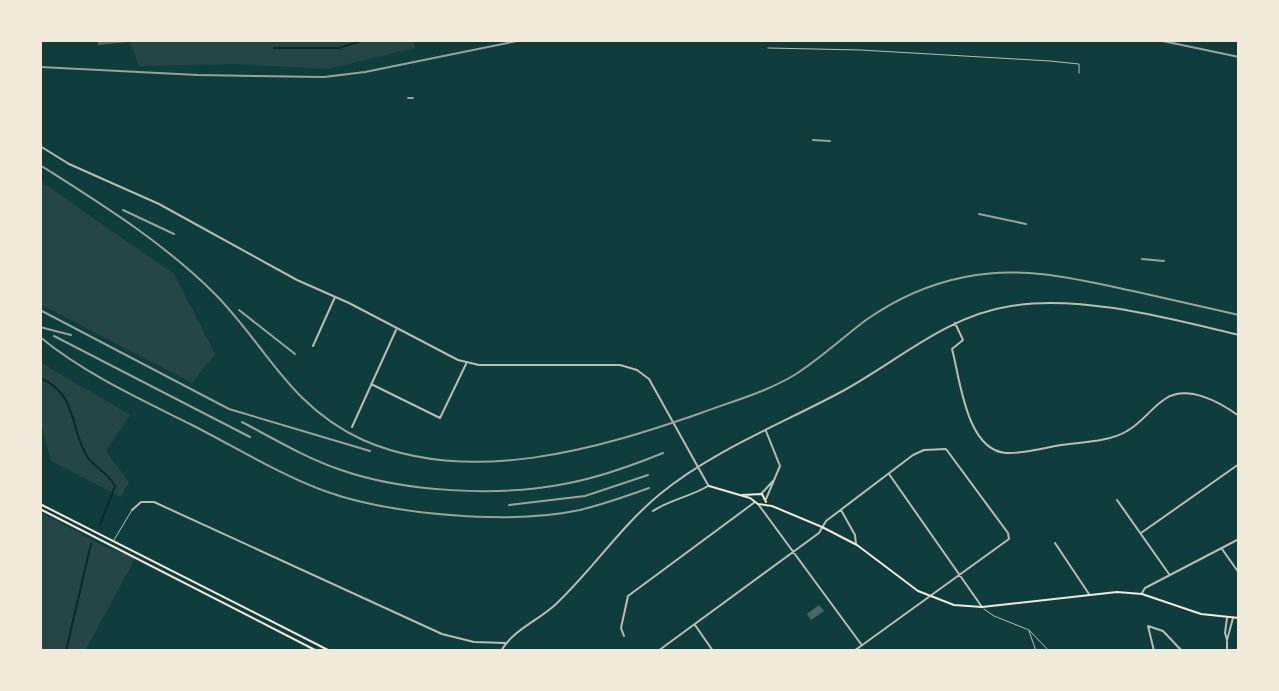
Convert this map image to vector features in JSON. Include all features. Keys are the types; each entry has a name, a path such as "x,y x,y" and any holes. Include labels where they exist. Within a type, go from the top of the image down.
{"main road":[{"path":"708,484 757,502 765,502"},
{"path":"740,495 760,494"},
{"path":"757,502 760,494"},
{"path":"760,494 765,502 774,507 857,545 908,585 954,605 982,607 1117,592 1142,594 1182,609 1239,618"},
{"path":"40,504 330,651"},
{"path":"40,509 317,651"}],"street":[{"path":"40,146 69,164 159,204 273,268 466,362 626,366 637,370 649,379 708,484 653,511"},
{"path":"313,346 335,297"},
{"path":"501,651 506,643 558,603 641,510 663,491 766,430 840,392 954,323 1011,306 1055,303 1117,310 1239,335"},
{"path":"954,323 963,340 952,349 965,411 990,446 1004,453 1115,437 1132,429 1165,399 1184,393 1219,403 1239,416"},
{"path":"352,427 397,328"},
{"path":"371,384 440,418 466,362"},
{"path":"764,512 780,466 766,430"},
{"path":"658,651 819,533 841,509 913,455 943,448 1009,535 1007,541 854,651"},
{"path":"1141,533 1239,464"},
{"path":"888,473 982,607"},
{"path":"760,494 774,481"},
{"path":"1117,500 1169,575"},
{"path":"132,510 141,502 154,502 442,634 474,642 506,643"},
{"path":"624,636 621,628 628,596 757,502 861,646"},
{"path":"841,509 857,545"},
{"path":"1142,594 1145,588 1239,539"},
{"path":"1055,543 1089,594"},
{"path":"1222,548 1239,573"},
{"path":"1227,617 1227,640"},
{"path":"1233,618 1227,640 1227,651 1233,651"},
{"path":"694,624 713,651"},
{"path":"1154,651 1148,626 1163,631 1182,651"}],"lane":[{"path":"768,48 1050,61 1079,64 1079,73"},
{"path":"111,545 132,510"},
{"path":"982,607 994,616 1029,630 1049,651"},
{"path":"1029,630 1036,651"}],"shaded area":[{"path":"129,40 414,40 415,48 328,69 236,64 139,66"},
{"path":"40,181 174,274 215,354 192,383 40,304"},
{"path":"40,362 130,415 106,451 129,482 121,497 51,461 40,421"},
{"path":"40,512 106,547 136,557 85,651 40,651"}],"building":[{"path":"98,40 129,40 129,42 98,45"},
{"path":"819,605 824,611 811,620 807,614"}],"waterway":[{"path":"274,48 339,48 364,40"},
{"path":"40,378 61,394 88,458 115,486 100,525"},
{"path":"66,651 91,544"}],"railway":[{"path":"40,67 198,75 324,77 365,72 522,40"},
{"path":"1158,40 1239,57"},
{"path":"408,98 413,98"},
{"path":"813,140 830,141"},
{"path":"40,165 131,225 195,275 233,314 281,374 316,411 363,440 404,454 446,461 490,462 577,450 737,400 796,374 889,305 926,288 965,277 1007,272 1049,275 1239,315"},
{"path":"123,210 174,234"},
{"path":"979,214 1026,224"},
{"path":"1142,259 1164,261"},
{"path":"40,310 229,409 370,451"},
{"path":"239,310 295,354"},
{"path":"40,327 71,335"},
{"path":"54,336 250,437"},
{"path":"40,337 75,363 133,395 289,476 349,499 450,515 520,517 580,510 649,488"},
{"path":"242,422 341,470 422,488 481,491 538,488 589,478 663,453"},
{"path":"509,505 585,496 648,475"}]}
